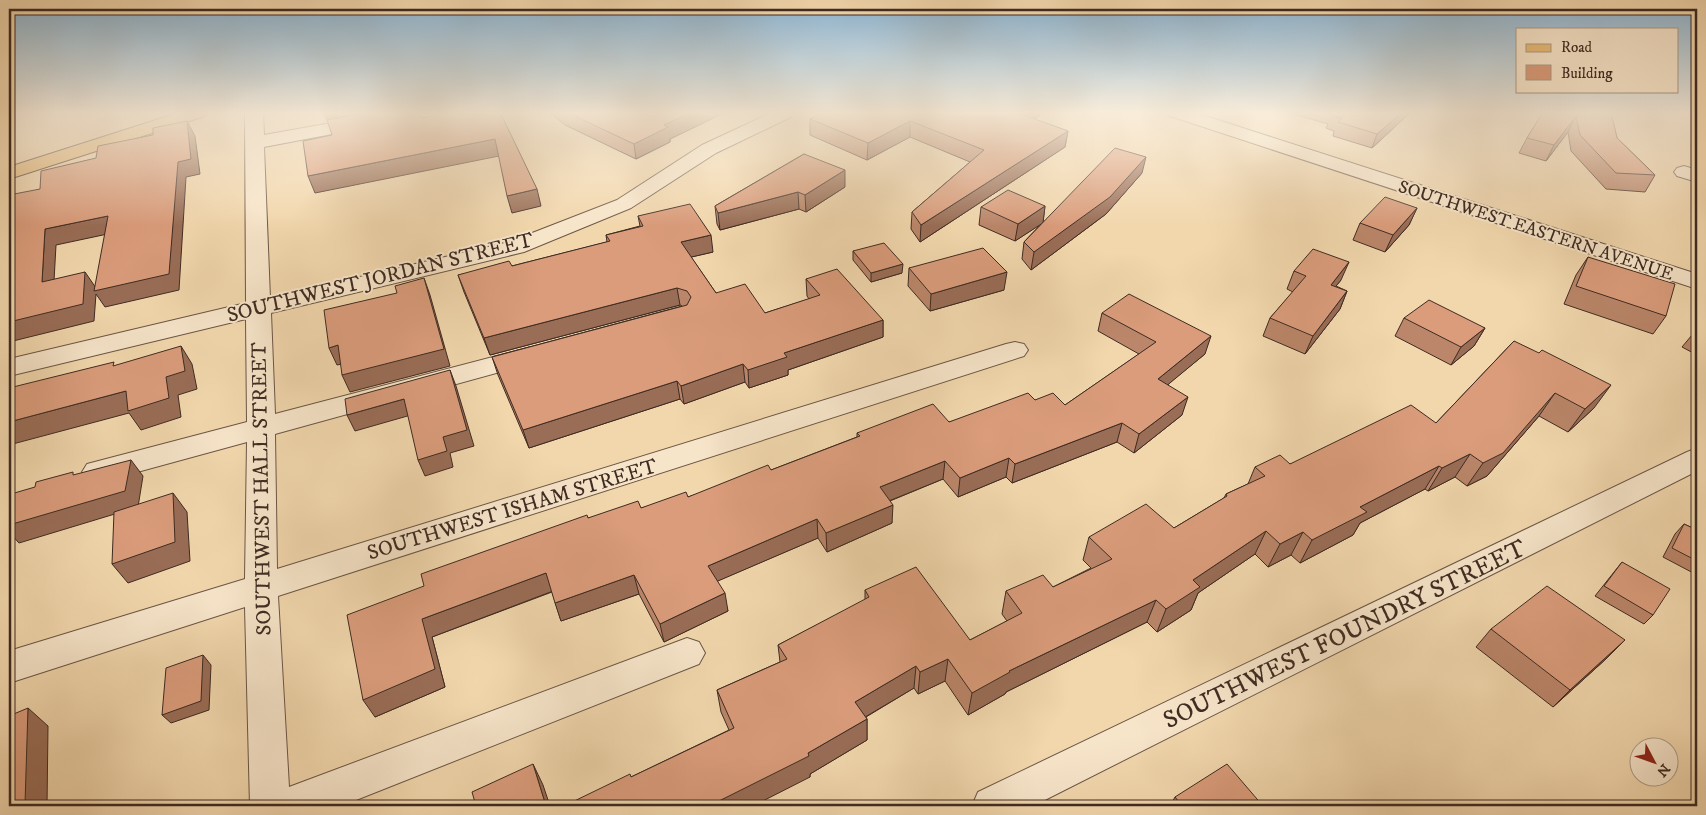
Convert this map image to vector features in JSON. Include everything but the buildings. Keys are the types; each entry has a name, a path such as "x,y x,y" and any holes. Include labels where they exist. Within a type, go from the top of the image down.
{"main road":[{"path":"9,173 81,150"}],"street":[{"name":"SOUTHWEST HALL STREET","path":"254,150 261,428 261,588 270,806"},
{"name":"SOUTHWEST JORDAN STREET","path":"9,367 516,247 624,204 707,150"},
{"name":"SOUTHWEST EASTERN AVENUE","path":"1293,150 1697,282"},
{"path":"74,478 556,348"},
{"name":"SOUTHWEST ISHAM STREET","path":"9,667 1016,350"},
{"name":"SOUTHWEST FOUNDRY STREET","path":"992,806 1697,459"},
{"path":"292,806 687,653"}]}
